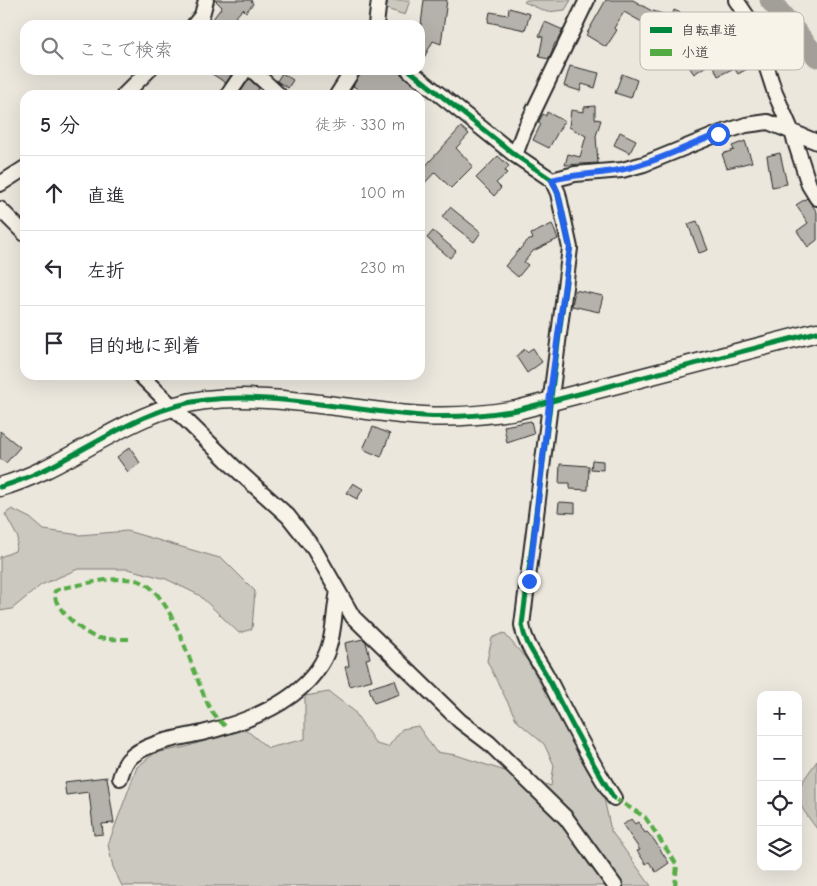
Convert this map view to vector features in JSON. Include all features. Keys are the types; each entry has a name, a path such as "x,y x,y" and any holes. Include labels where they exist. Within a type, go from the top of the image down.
{"street":[{"path":"199,20 206,0"},
{"path":"377,20 379,0"},
{"path":"515,155 524,131 588,0"},
{"path":"736,0 744,12"},
{"path":"768,70 775,93 792,132 809,185 817,198"},
{"path":"129,90 144,75"},
{"path":"231,90 242,75"},
{"path":"257,75 274,90"},
{"path":"340,90 351,75"},
{"path":"415,75 515,155 552,180 558,193 570,248 522,625 525,640 539,662 599,775 614,798"},
{"path":"552,180 575,174 622,170 644,164 718,134 746,125 768,122 817,142"},
{"path":"0,184 20,171"},
{"path":"0,209 20,229"},
{"path":"0,487 20,481 106,436 171,407 202,400 261,398 384,413 454,417 490,415 550,402 817,332"},
{"path":"145,380 171,407 288,516 314,549 353,617 460,721 489,743 566,818 615,886"},
{"path":"120,778 128,760 157,743 205,732 253,716 291,696 309,682 322,664 329,647 338,591"}],"shaded area":[{"path":"388,0 410,0 405,15 386,9"},
{"path":"526,0 571,0 565,10 547,12 524,2"},
{"path":"12,509 30,518 44,530 80,535 127,531 223,559 255,591 252,629 239,633 199,595 166,579 128,569 78,569 41,585 12,609 0,611 0,557 15,551 18,538 5,514"},
{"path":"504,633 528,661 604,798 611,831 651,886 122,886 113,867 108,845 137,767 155,753 186,747 230,732 245,729 268,748 305,739 305,696 329,692 354,711 376,744 388,747 402,729 418,726 436,752 456,755 551,786 554,765 544,744 517,721 487,661 492,638"},
{"path":"817,761 817,829 802,807 803,781"}],"building":[{"path":"215,0 251,0 253,4 246,12 243,9 233,20 212,20 222,7"},
{"path":"424,0 447,0 441,44 433,41 425,56 425,20 422,20"},
{"path":"606,0 633,0 656,12 640,12 640,21 624,12 614,28 617,30 606,47 586,35"},
{"path":"509,8 530,14 525,30 488,22 490,12 508,15"},
{"path":"545,22 563,30 555,43 549,59 539,57 543,37 539,36"},
{"path":"570,66 599,73 595,88 582,84 580,91 564,86"},
{"path":"691,70 700,70 694,74"},
{"path":"715,70 730,70 718,76"},
{"path":"735,70 745,70 738,74"},
{"path":"622,74 637,80 631,98 615,93"},
{"path":"214,75 231,75 226,83"},
{"path":"281,75 285,75 293,80 288,88 277,81"},
{"path":"359,75 402,75 419,89 357,90 353,86"},
{"path":"249,79 259,88 258,90 242,90"},
{"path":"595,106 595,119 601,120 596,136 598,163 565,165 568,154 580,157 586,136 569,127 571,110 584,112 584,107"},
{"path":"547,112 564,121 549,148 533,140 541,124 538,123 543,114 546,116"},
{"path":"461,127 469,134 456,148 473,166 451,188 435,172 425,183 425,167"},
{"path":"620,132 636,140 630,153 614,145"},
{"path":"745,141 752,162 727,168 722,154 734,150 732,146"},
{"path":"780,153 787,184 772,187 767,156"},
{"path":"498,156 509,166 505,171 507,173 496,183 501,188 494,196 476,178"},
{"path":"807,198 817,212 817,240 808,247 797,231 808,223 796,205"},
{"path":"450,207 481,232 474,242 442,217"},
{"path":"697,221 708,250 699,253 688,224"},
{"path":"552,224 558,239 533,251 524,262 528,265 518,277 505,266 527,241 533,239 531,234"},
{"path":"433,231 456,251 450,258 427,238"},
{"path":"575,290 603,296 599,312 572,306"},
{"path":"533,348 542,362 527,373 516,356 525,349 527,352"},
{"path":"531,421 534,434 507,443 504,426"},
{"path":"373,427 390,434 381,457 363,449"},
{"path":"0,431 20,447 6,463 0,459"},
{"path":"130,447 140,463 128,472 117,457"},
{"path":"592,460 603,461 603,470 591,469"},
{"path":"560,464 589,466 588,490 570,489 570,483 559,483"},
{"path":"353,483 363,489 357,499 346,493"},
{"path":"559,502 575,503 575,513 558,512"},
{"path":"363,639 366,642 370,658 366,659 372,680 350,686 345,667 349,666 345,643"},
{"path":"395,680 400,694 374,703 369,688"},
{"path":"107,777 114,823 102,824 103,834 94,835 89,792 66,795 64,782"},
{"path":"631,819 635,824 638,822 645,833 647,832 654,840 669,863 656,872 649,862 646,864 637,851 640,850 623,825"}],"waterway":[{"path":"770,0 780,12"},
{"path":"804,41 817,57"}],"marked path":[{"path":"129,639 110,639 92,636 69,619 58,604 55,591 118,579 135,580 148,586 161,599 171,616 205,698 213,714 225,726"},
{"path":"614,798 645,817 677,865 675,886"}],"cycle path":[{"path":"415,75 515,155 552,180 558,193 570,248 522,625 529,645 587,753 614,798"},
{"path":"0,487 26,478 51,466 125,426 177,406 205,400 259,398 435,417 494,413 517,410 817,332"}],"route":[{"path":"529,581 551,386 570,248 569,236 558,193 552,180 575,174 622,170 644,164 718,134"}]}
